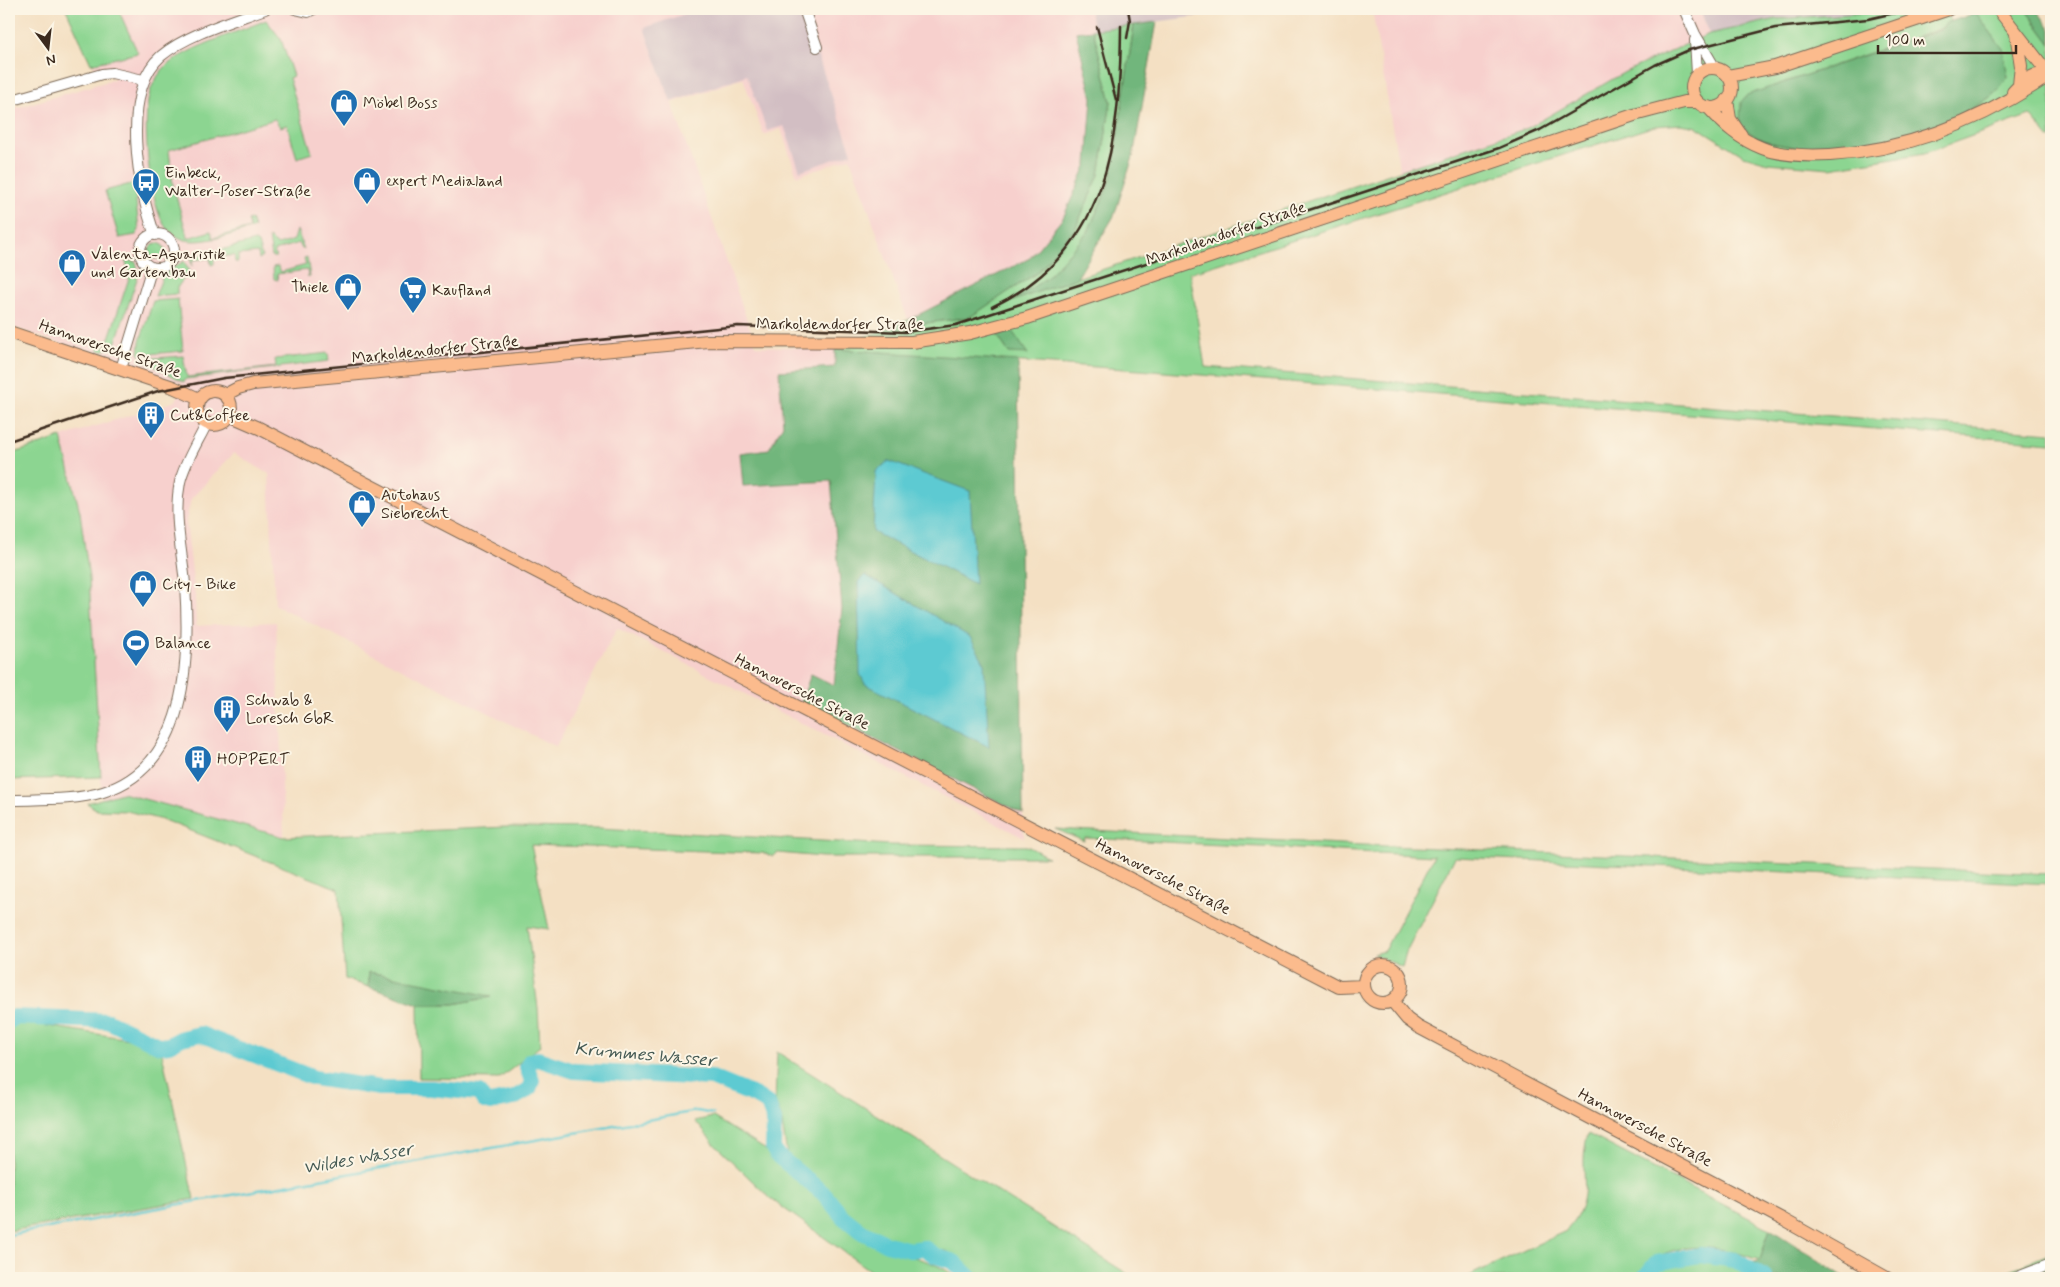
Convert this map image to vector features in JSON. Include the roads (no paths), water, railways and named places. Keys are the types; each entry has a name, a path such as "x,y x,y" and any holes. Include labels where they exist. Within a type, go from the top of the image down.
{"main road":[{"path":"1703,105 1715,107 1744,81 1775,67 1949,9"},
{"path":"1998,9 2051,76"},
{"path":"2015,31 2022,66 2019,85"},
{"path":"1775,67 1728,76 1716,68 1709,68 1698,74 1692,88 1703,105 1726,129 1761,148 1792,154 1854,152 1893,146 1963,122 2051,76"},
{"path":"2000,103 2019,85 2037,74 2051,76"},
{"path":"1728,76 1730,119 1743,138"},
{"name":"Markoldendorfer Straße","path":"1634,115 1692,88"},
{"name":"Markoldendorfer Straße","path":"225,395 238,388 253,384 708,341 764,340 884,343 942,338 1027,318 1634,115 1684,102 1703,105"},
{"name":"Hannoversche Straße","path":"9,332 173,387 199,399"},
{"path":"211,391 225,395 230,404 229,414 221,423 207,423 200,417 197,411 199,399 211,391"},
{"name":"Hannoversche Straße","path":"229,414 284,440 1339,986 1364,986"},
{"path":"1381,965 1391,967 1400,975 1402,987 1397,998 1392,1001 1376,1002 1367,996 1364,986 1365,976 1372,968 1381,965"},
{"name":"Hannoversche Straße","path":"1392,1001 1406,1019 1418,1027 1782,1219 1887,1278"}],"street":[{"path":"155,235 144,198 136,139 136,104 143,80 161,57 176,46 265,9"},
{"path":"295,9 308,12 314,9"},
{"path":"804,9 818,47"},
{"path":"1684,9 1694,34 1716,68"},
{"path":"1694,34 1698,74"},
{"path":"9,101 102,74 112,73 143,80"},
{"path":"155,235 160,235 170,240 174,251 167,265 152,267 145,263 140,251 143,242 155,235"},
{"path":"121,369 152,267"},
{"path":"9,800 74,797 102,793 137,774 152,762 165,743 176,714 184,673 185,584 177,510 180,480 207,423"},
{"path":"2015,1278 2051,1264"}],"water":[{"path":"889,461 970,491 975,584 873,532 876,471"},
{"path":"865,575 970,637 984,662 989,747 865,684 860,674 858,582"}],"waterway":[{"name":"Krummes Wasser","path":"9,1021 15,1017 108,1021 160,1046 169,1045 182,1038 200,1034 314,1078 380,1088 431,1088 479,1093 484,1101 490,1103 514,1098 529,1089 532,1081 527,1067 530,1061 538,1059 574,1071 712,1078 756,1096 768,1104 774,1120 773,1148 777,1155 823,1193 843,1217 862,1232 887,1244 910,1250 924,1248 936,1256 954,1262 970,1278"},
{"name":"Wildes Wasser","path":"9,1235 697,1111 713,1114"},
{"name":"Krummes Wasser","path":"1644,1278 1656,1263 1700,1255 1735,1260 1765,1278"}],"railway":[{"path":"1127,38 1130,21 1128,9"},
{"path":"9,441 158,391 224,378 738,326 905,332 956,325 1499,148 1540,130 1655,65 1689,50 1775,28 1868,19 1912,9"},
{"path":"992,307 1031,284 1061,256 1084,224 1100,189 1111,151 1117,111 1121,26"},
{"path":"1097,27 1116,100"}],"place":[{"name":"Möbel Boss","path":"344,127"},
{"name":"expert Medialand","path":"367,205"},
{"name":"Einbeck, Walter-Poser-Straße","path":"146,206"},
{"name":"Valenta-Aquaristik und Gartenbau","path":"72,287"},
{"name":"Thiele","path":"348,311"},
{"name":"Kaufland","path":"413,314"},
{"name":"Cut&Coffee","path":"151,439"},
{"name":"Autohaus Siebrecht","path":"362,528"},
{"name":"City - Bike","path":"143,608"},
{"name":"Balance","path":"136,667"},
{"name":"Schwab & Loresch GbR","path":"227,733"},
{"name":"HOPPERT","path":"198,783"}]}
